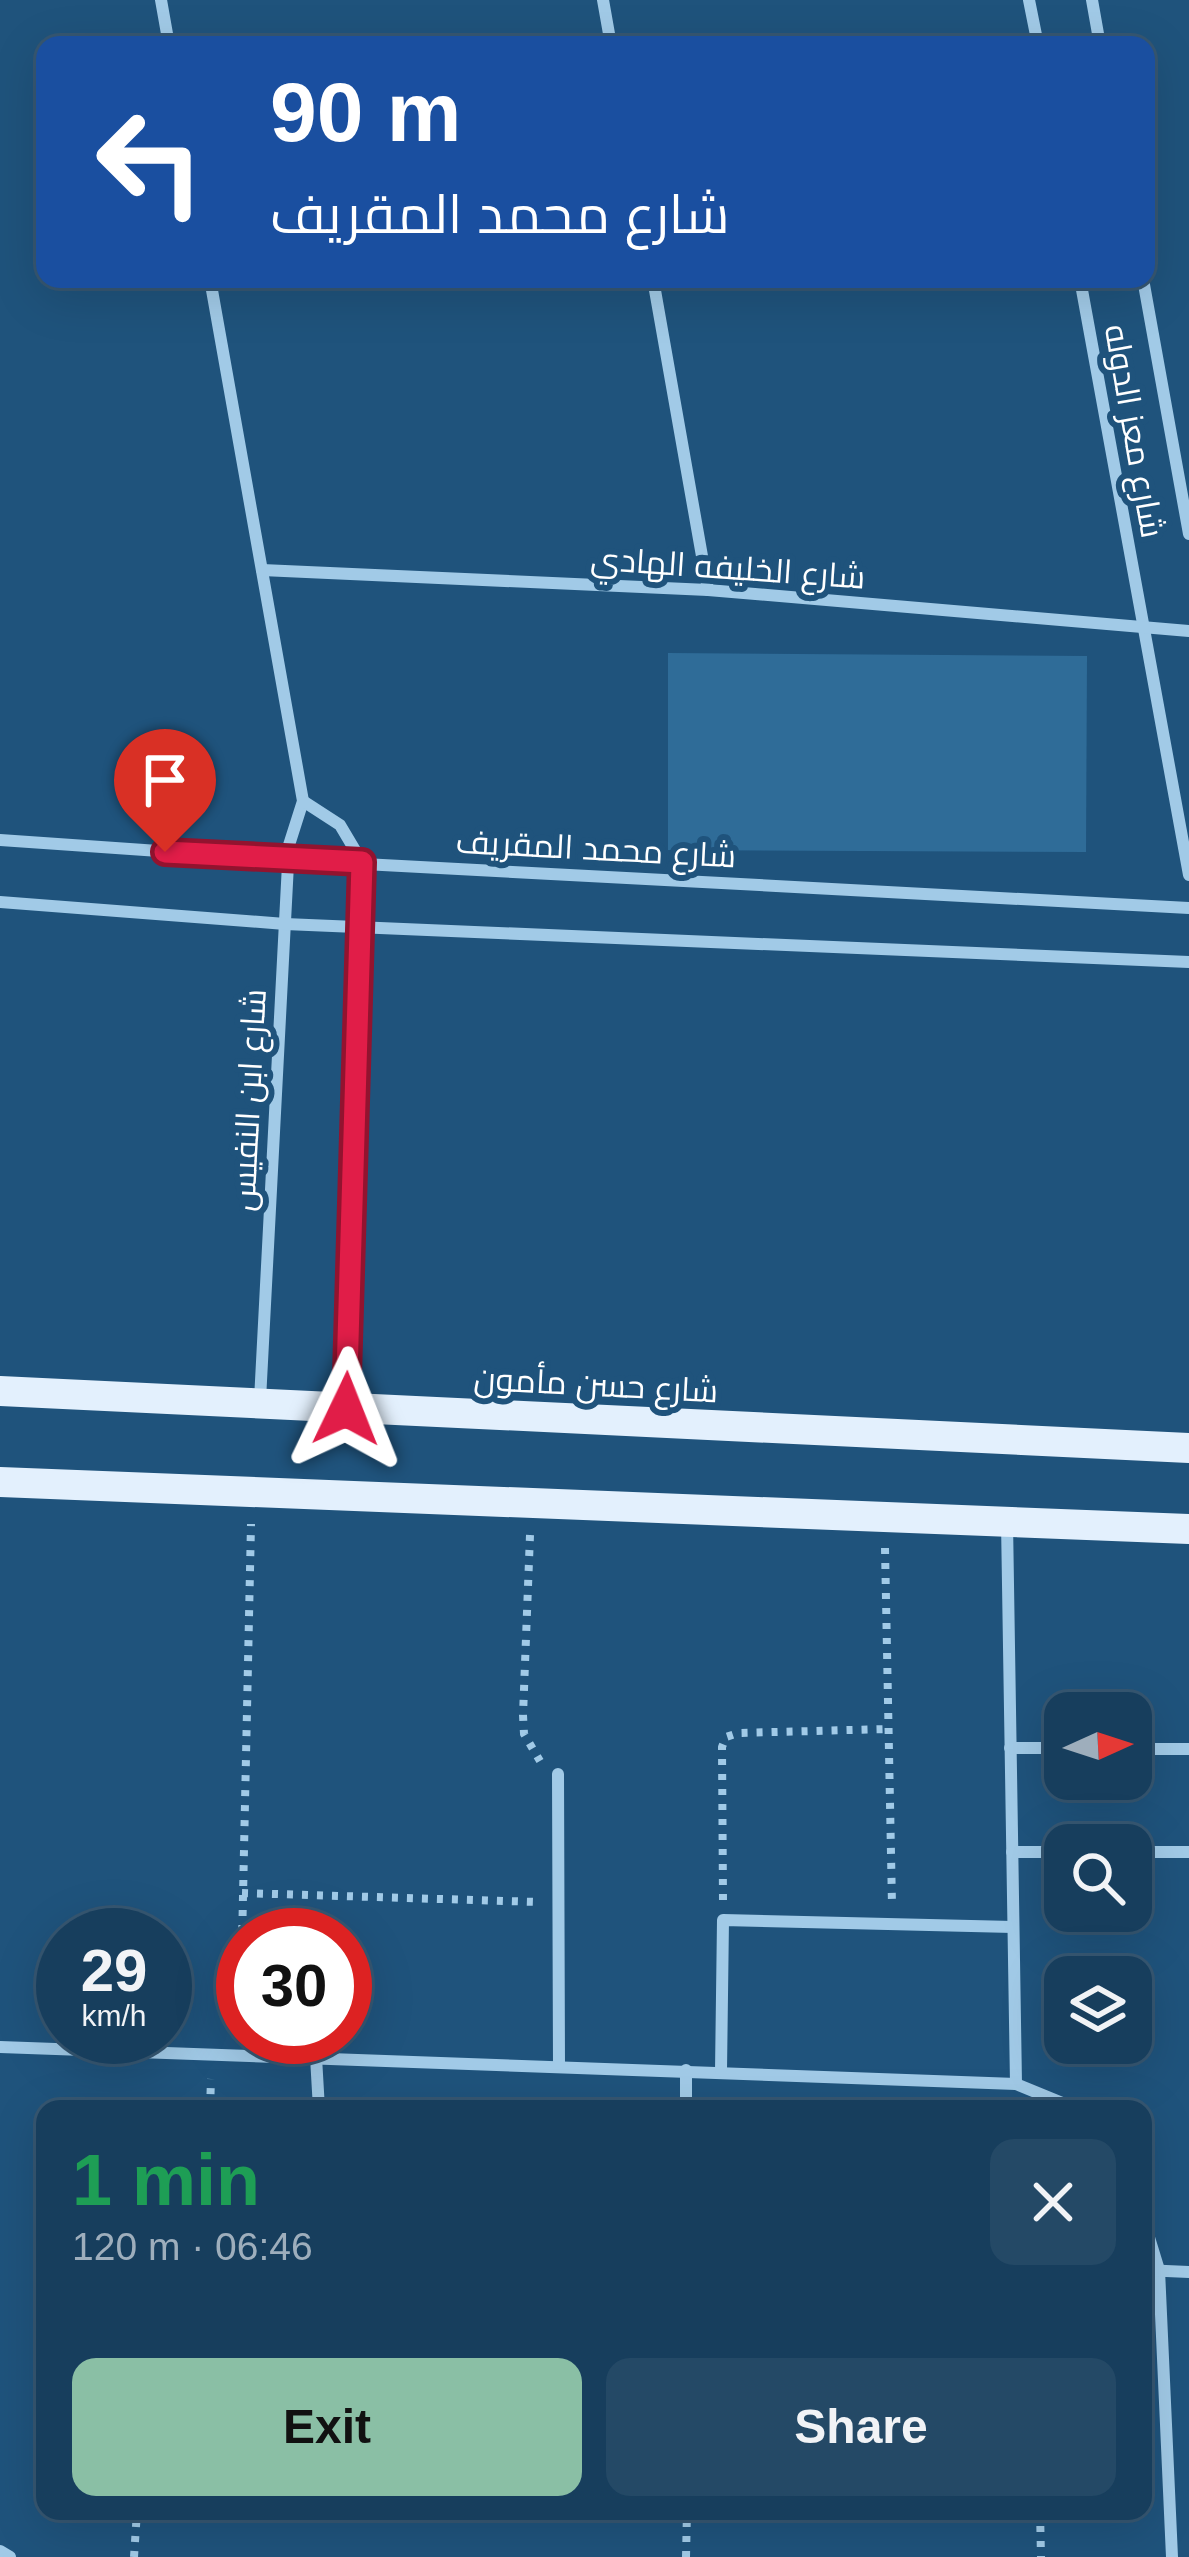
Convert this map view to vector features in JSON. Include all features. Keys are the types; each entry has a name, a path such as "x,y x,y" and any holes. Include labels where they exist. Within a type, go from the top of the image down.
{"main road":[{"name":"شارع حسن مأمون","path":"0,1391 1189,1448"},
{"path":"0,1482 1189,1529"}],"street":[{"path":"161,0 167,36"},
{"path":"603,0 609,36"},
{"path":"1029,0 1036,36"},
{"path":"1092,0 1098,36"},
{"name":"شارع ابن النفيس","path":"212,288 304,801 292,830 289,860 260,1405"},
{"path":"655,288 708,590"},
{"name":"شارع معز الدوله","path":"1082,288 1189,875"},
{"name":"شارع معز الدوله","path":"1145,288 1189,534"},
{"name":"شارع الخليفه الهادي","path":"262,570 708,590 1189,631"},
{"path":"304,801 340,825 362,862 346,1409"},
{"name":"شارع محمد المقريف","path":"0,840 1189,908"},
{"path":"0,902 285,924 1189,962"},
{"path":"1007,1522 1016,2084"},
{"path":"1010,1748 1044,1748"},
{"path":"1152,1749 1189,1749"},
{"path":"559,1774 559,2066"},
{"path":"1012,1852 1044,1852"},
{"path":"1152,1852 1189,1852"},
{"path":"721,2071 723,1919 1013,1927"},
{"path":"0,2047 216,2053"},
{"path":"372,2059 1016,2084 1055,2100"},
{"path":"316,2064 318,2100"},
{"path":"686,2070 686,2100"},
{"path":"1152,2247 1159,2270 1172,2557"},
{"path":"1152,2270 1189,2272"},
{"path":"0,2551 10,2557"}],"path":[{"path":"242,1908 252,1492"},
{"path":"531,1503 524,1734 531,1751 559,1774"},
{"path":"885,1517 892,1924"},
{"path":"723,1919 722,1747 726,1737 888,1730"},
{"path":"242,1892 559,1903"},
{"path":"134,2557 136,2520"},
{"path":"686,2557 687,2520"},
{"path":"1040,2520 1041,2557"}],"shaded area":[{"path":"668,653 1087,656 1086,852 668,850"}],"route":[{"path":"165,852 362,862 346,1409"}]}
